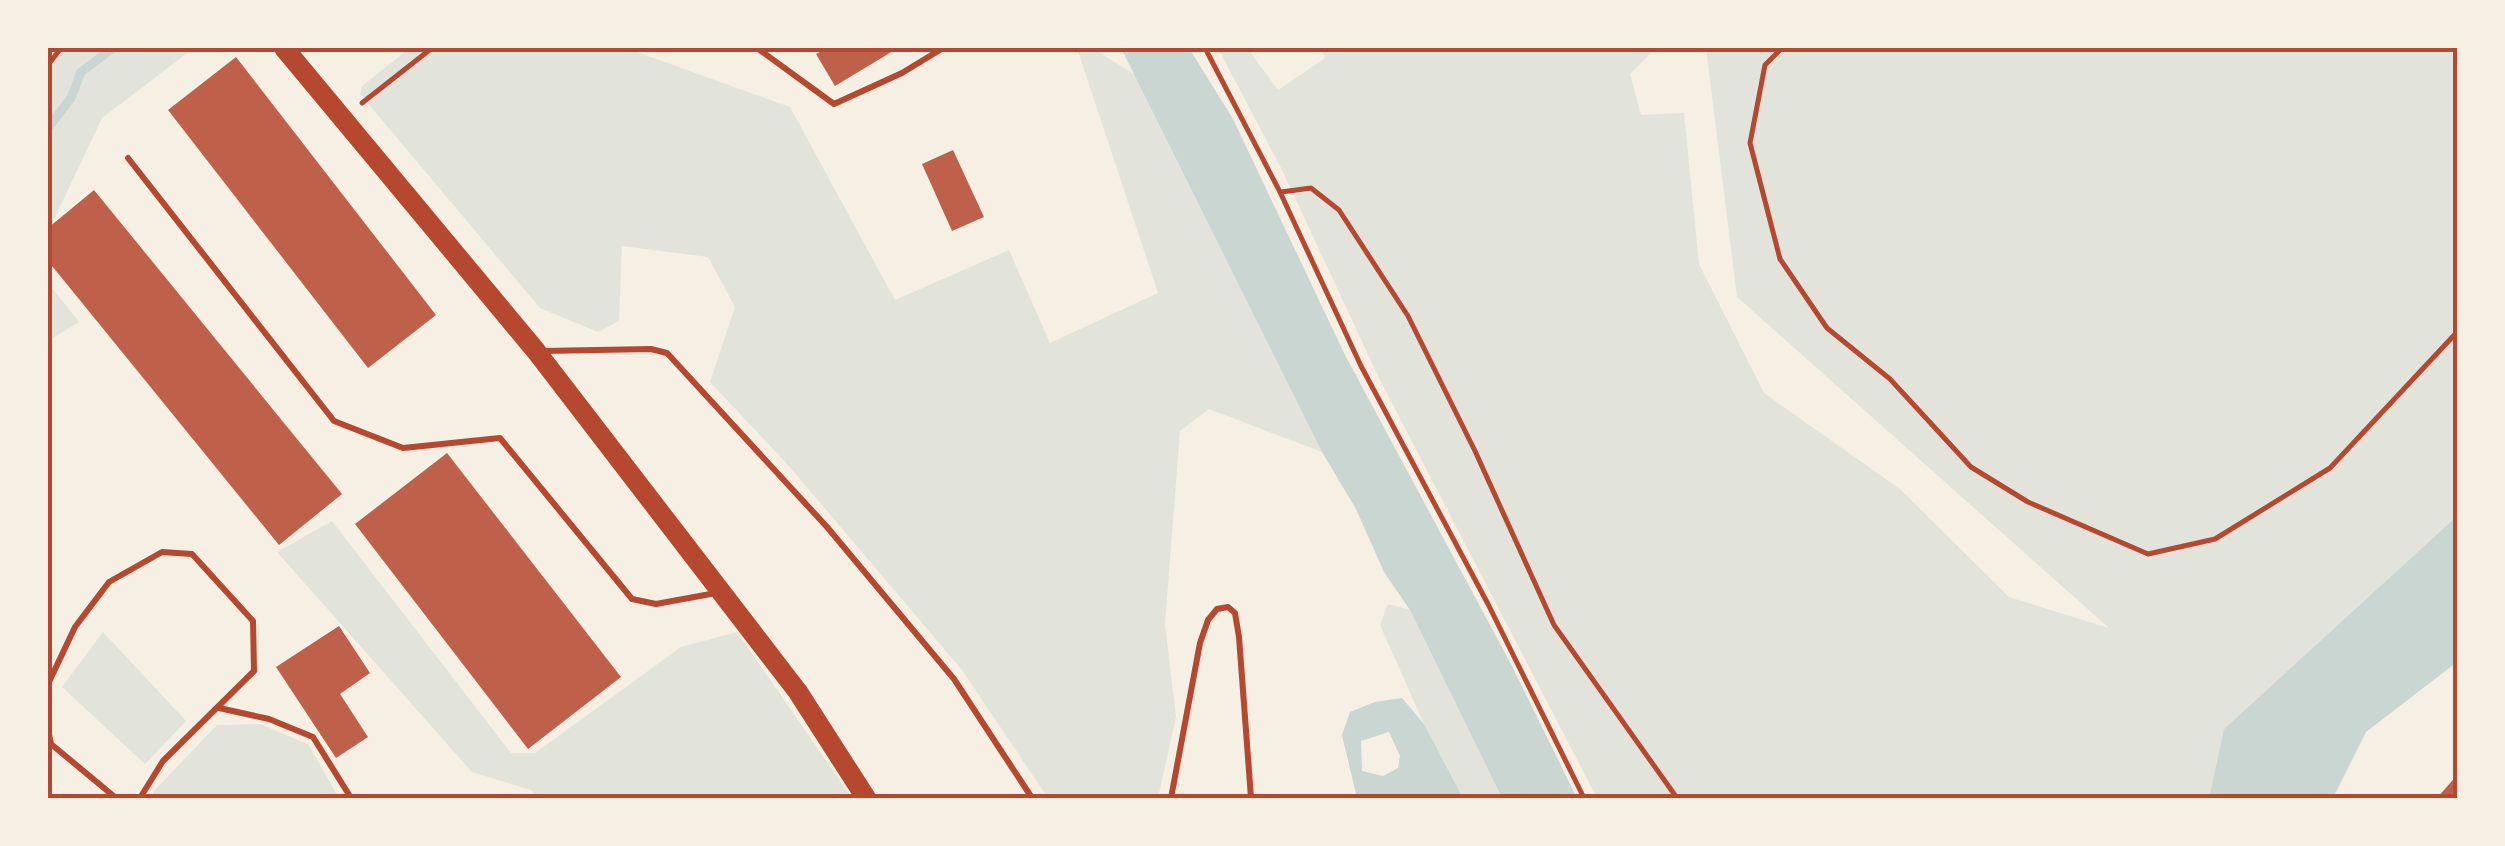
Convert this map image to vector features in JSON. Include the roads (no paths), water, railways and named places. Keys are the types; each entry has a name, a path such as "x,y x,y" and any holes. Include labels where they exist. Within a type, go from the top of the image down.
{"main road":[{"path":"284,48 536,351 798,692 866,798"}],"lane":[{"path":"757,48 834,104 902,73 942,48"},
{"path":"128,158 334,420 403,448 500,438 632,600 656,604 722,592"},
{"path":"536,351 651,349 667,353 826,527 954,679 1032,798"},
{"path":"48,684 75,627 109,582 162,552 192,554 254,621 254,672 163,761 140,798"},
{"path":"1172,798 1200,643 1208,620 1217,609 1228,608 1235,612 1239,638 1251,798"},
{"path":"219,708 269,719 313,738 351,798"},
{"path":"48,730 51,744 116,798"}],"waterway":[{"path":"48,128 71,98 81,72 113,48"}]}
